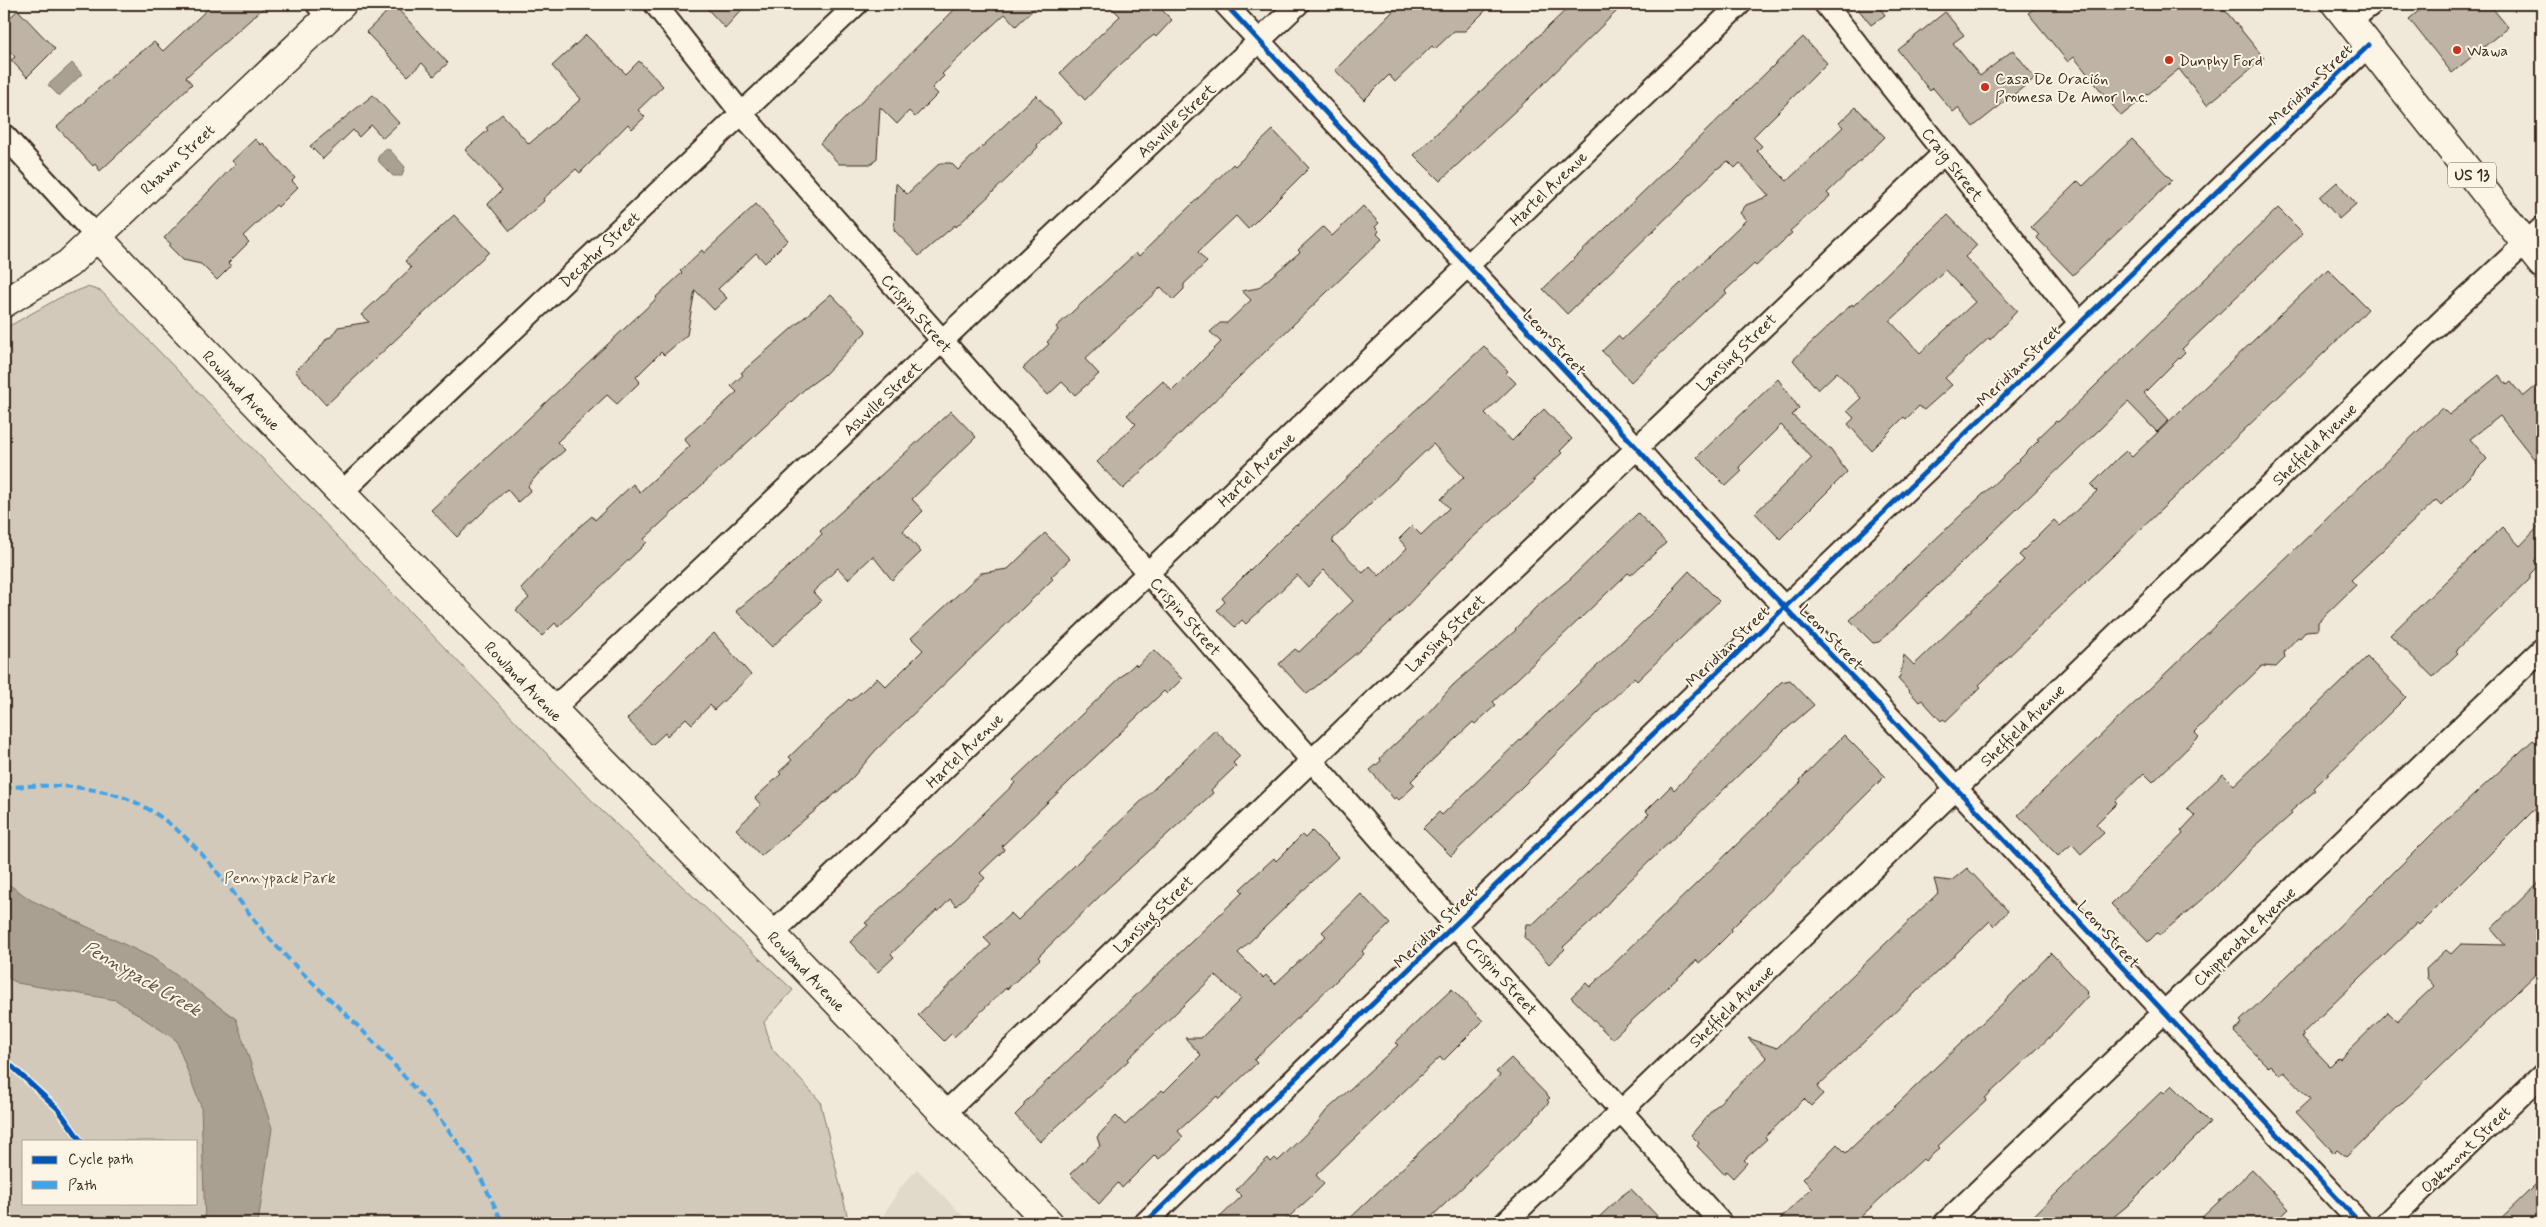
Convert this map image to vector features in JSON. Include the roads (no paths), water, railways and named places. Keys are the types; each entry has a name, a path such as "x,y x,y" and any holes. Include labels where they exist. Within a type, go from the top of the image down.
{"street":[{"name":"Crispin Street","path":"655,4 742,114 1313,760 1455,925 1721,1223"},
{"name":"Decatur Street","path":"341,494 858,4"},
{"name":"Leon Street","path":"1225,4 1636,447 1710,530 1786,607 1956,788 2360,1223"},
{"name":"Ashville Street","path":"552,710 1298,4"},
{"name":"Hartel Avenue","path":"772,934 1740,4"},
{"name":"Craig Street","path":"1825,4 2080,323"},
{"name":"Meridian Street","path":"2343,12 2372,4"},
{"name":"Rhawn Street","path":"4,303 68,264 329,8"},
{"name":"US 13","path":"2343,12 2369,45 2534,235 2542,264"},
{"name":"Meridian Street","path":"1145,1223 2369,45"},
{"name":"Rowland Avenue","path":"4,135 96,236 341,494 772,934 1049,1223"},
{"name":"Lansing Street","path":"945,1113 1944,153"},
{"name":"Sheffield Avenue","path":"1505,1223 2534,235"},
{"name":"Chippendale Avenue","path":"1945,1223 2542,649"},
{"name":"Oakmont Street","path":"2387,1223 2542,1075"}],"water":[{"path":"72,63 82,74 59,96 48,85"},
{"path":"385,149 390,150 405,167 402,176 393,176 379,162 378,157"},
{"name":"Pennypack Creek","path":"4,881 31,900 153,958 236,1019 272,1128 258,1223 205,1223 201,1107 176,1040 116,1000 17,983 4,975"}],"place":[{"name":"Wawa","path":"2457,50"},
{"name":"Dunphy Ford","path":"2169,60"},
{"name":"Casa De Oración Promesa De Amor Inc.","path":"1985,87"}],"park label":[{"name":"Pennypack Park","path":"280,877"}]}
